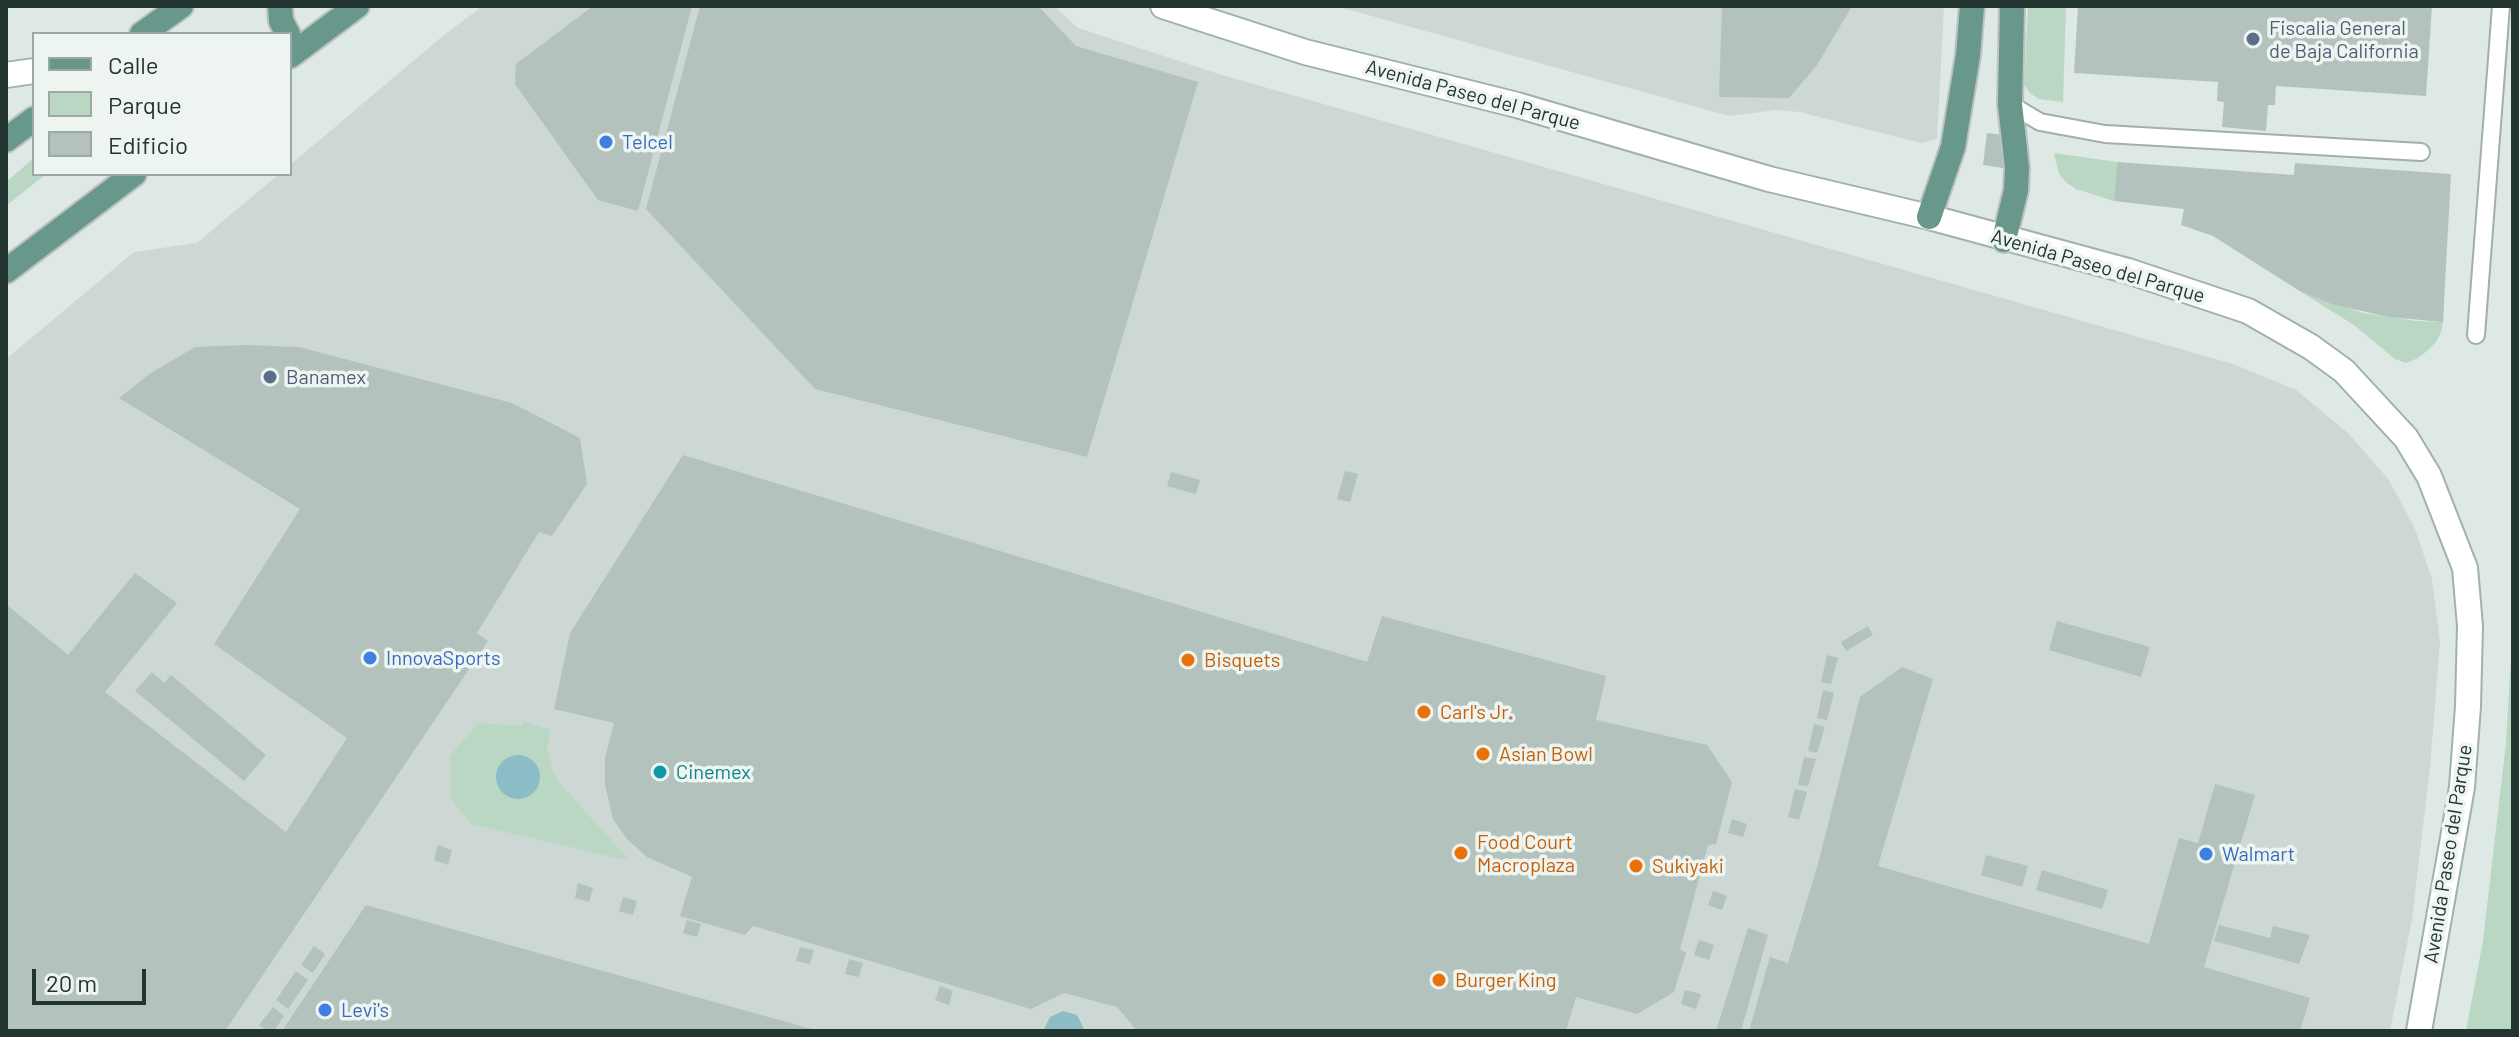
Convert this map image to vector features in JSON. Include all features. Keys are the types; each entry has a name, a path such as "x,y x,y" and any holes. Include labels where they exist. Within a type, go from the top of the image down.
{"main road":[{"path":"142,32 181,6"},
{"path":"280,6 286,32"},
{"path":"292,44 357,6"},
{"name":"Avenida Paseo del Parque","path":"1163,6 1305,52 1517,105 1769,179 1929,217 2004,240 2128,271 2248,311 2311,347 2344,371 2406,438 2429,476 2465,568 2470,626 2462,787 2419,1031"},
{"path":"1929,217 1953,147 1964,86 1972,6"},
{"path":"2004,240 2016,190 2017,168 2010,104 2012,6"},
{"path":"6,75 32,71"},
{"path":"6,271 131,176"}],"lane":[{"path":"2476,335 2501,6"},
{"path":"2010,104 2040,122 2105,134 2421,152"}],"shaded area":[{"path":"483,6 1054,6 1078,28 1222,75 2233,364 2296,390 2348,433 2389,480 2415,529 2432,579 2440,642 2430,767 2412,919 2390,1031 6,1031 6,359 134,252 197,243 277,176 292,176 292,163 444,35"},
{"path":"1336,6 1944,6 1937,139 1921,143 1800,112 1776,110 1729,116"}],"green space":[{"path":"2028,6 2066,6 2063,102 2039,99 2024,84"},
{"path":"2054,153 2117,162 2114,201 2067,183 2059,174"},
{"path":"32,160 32,176 44,176 6,206 6,182"},
{"path":"2298,290 2363,313 2443,322 2441,332 2427,351 2406,363 2395,359 2354,325"},
{"path":"2513,625 2513,1031 2466,1031 2483,941 2506,743"},
{"path":"523,721 550,730 547,750 553,773 630,861 472,824 451,799 450,756 478,723 521,726"}],"water":[{"path":"518,755 534,761 540,777 534,793 518,799 502,793 496,777 502,761"},
{"path":"1063,1011 1077,1015 1085,1031 1043,1031 1050,1017"}],"building":[{"name":"Telcel","path":"593,6 692,6 638,211 598,200 515,84 516,64"},
{"path":"700,6 1038,6 1076,46 1198,82 1087,457 815,389 646,209"},
{"path":"1722,6 1852,6 1817,65 1789,98 1719,97"},
{"name":"Fiscalia General de Baja California","path":"2078,6 2432,6 2426,96 2276,86 2275,105 2268,105 2266,131 2222,127 2224,102 2217,101 2218,82 2074,73"},
{"path":"1987,133 2006,135 2003,168 1983,165"},
{"path":"2117,162 2294,175 2295,163 2451,174 2443,322 2388,317 2332,304 2298,290 2213,236 2181,225 2184,209 2114,201"},
{"path":"195,347 299,347 512,403 580,438 587,484 552,536 539,532 477,633 488,641 225,1031 6,1031 6,604 68,655 135,573 177,603 105,692 286,832 347,738 214,644 300,509 119,398 151,373"},
{"path":"683,455 1367,662 1382,616 1606,676 1596,720 1707,745 1732,782 1716,844 1708,845 1680,949 1686,953 1674,992 1637,1014 1576,997 1566,1031 1137,1031 1117,1007 1064,993 1031,1009 753,926 745,935 680,916 692,877 647,857 627,839 613,819 605,785 605,758 614,723 554,709 570,633"},
{"path":"1345,471 1358,474 1350,502 1337,499"},
{"path":"1171,472 1200,480 1196,494 1167,486"},
{"path":"2057,621 2150,647 2141,677 2049,650"},
{"path":"1868,626 1873,635 1846,651 1841,642"},
{"path":"1827,655 1838,658 1831,684 1821,682"},
{"name":"Walmart","path":"1902,667 1933,679 1878,866 2149,944 2179,838 2198,843 2215,784 2255,795 2204,967 2310,998 2300,1031 1749,1031 1770,957 1788,963 1818,864 1860,697"},
{"path":"152,672 164,683 171,675 266,755 244,781 135,691"},
{"path":"1823,690 1834,693 1827,720 1817,718"},
{"path":"1814,724 1825,727 1817,753 1808,751"},
{"path":"1804,757 1816,759 1808,786 1798,785"},
{"path":"1795,789 1807,792 1799,820 1788,817"},
{"path":"1732,819 1747,824 1743,837 1728,833"},
{"path":"438,845 452,850 448,865 434,860"},
{"path":"1986,855 2028,866 2022,887 1981,875"},
{"path":"2042,870 2108,890 2102,909 2036,890"},
{"path":"578,883 593,888 589,902 575,898"},
{"path":"1713,891 1727,896 1722,910 1708,905"},
{"path":"623,897 637,901 633,915 619,911"},
{"path":"366,905 815,1030 815,1031 282,1031"},
{"path":"687,920 701,924 697,937 683,933"},
{"path":"2219,925 2270,938 2273,926 2310,935 2299,964 2214,941"},
{"path":"1748,928 1768,935 1741,1031 1716,1031"},
{"path":"1699,940 1714,945 1709,960 1694,955"},
{"path":"314,946 325,954 313,973 301,965"},
{"path":"800,947 814,950 810,964 796,961"},
{"path":"849,959 863,963 859,977 845,974"},
{"path":"296,971 308,980 288,1009 276,1000"},
{"path":"940,986 953,991 949,1005 935,1000"},
{"path":"1685,990 1701,994 1696,1009 1681,1004"},
{"path":"273,1007 284,1016 274,1031 268,1031 259,1025"}],"place":[{"name":"Fiscalia General de Baja California","path":"2253,39"},
{"name":"Telcel","path":"606,142"},
{"name":"Banamex","path":"270,377"},
{"name":"InnovaSports","path":"370,658"},
{"name":"Bisquets","path":"1188,660"},
{"name":"Carl's Jr.","path":"1424,712"},
{"name":"Asian Bowl","path":"1483,754"},
{"name":"Cinemex","path":"660,772"},
{"name":"Food Court Macroplaza","path":"1461,853"},
{"name":"Walmart","path":"2206,854"},
{"name":"Sukiyaki","path":"1636,866"},
{"name":"Burger King","path":"1439,980"},
{"name":"Levi's","path":"325,1010"}]}
